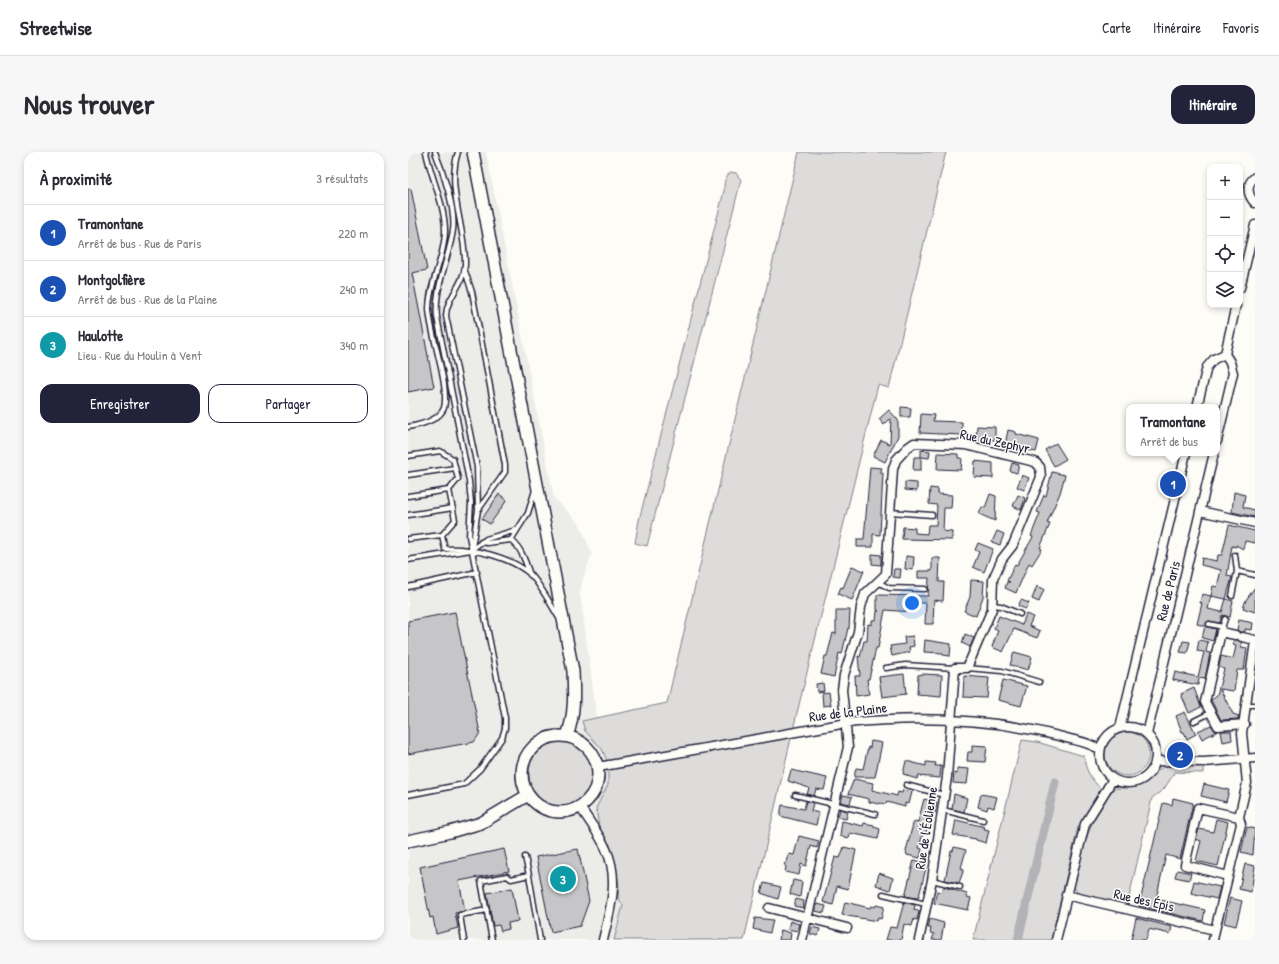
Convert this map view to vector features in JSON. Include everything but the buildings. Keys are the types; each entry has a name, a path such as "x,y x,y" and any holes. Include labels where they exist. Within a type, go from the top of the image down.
{"street":[{"path":"474,152 574,671 572,719 566,736"},
{"path":"1255,176 1249,184 1248,189 1249,194 1255,203"},
{"path":"1243,275 1255,225"},
{"path":"1220,428 1233,374 1230,362 1225,354 1235,308"},
{"path":"1198,404 1207,367 1214,359 1225,354"},
{"name":"Rue du Zephyr","path":"847,723 842,690 844,675 858,632 860,607 865,594 886,574 893,469 902,453 914,444 966,445 1035,462 1040,467 1041,477 1013,546 1002,559 993,579 993,605 967,668"},
{"name":"Rue de Paris","path":"1120,728 1185,456"},
{"name":"Rue de Paris","path":"1147,734 1213,456"},
{"path":"1200,511 1255,523"},
{"path":"1213,940 1241,824 1239,817 1247,783 1242,733 1245,724 1251,705 1255,640 1222,630 1205,702 1218,726 1245,724"},
{"path":"950,719 955,668 967,668"},
{"name":"Rue de la Plaine","path":"598,767 847,723 884,719 950,719 1039,731 1088,744 1100,750"},
{"name":"Rue de l'Éolienne","path":"919,940 932,880 944,796 950,719"},
{"path":"802,940 848,746 847,723"},
{"path":"1132,727 1147,734 1155,748 1155,761 1151,771 1138,782 1120,782 1113,779 1102,766 1100,750 1103,742 1109,735 1120,728 1132,727"},
{"path":"554,736 566,736 578,740 587,746 594,756 598,767 596,788 590,798 580,807 570,811 558,812 547,809 536,803 528,794 523,783 522,771 525,758 532,748 542,740 554,736"},
{"path":"1155,761 1204,762 1245,760 1255,758"},
{"path":"1056,940 1066,895 1085,824 1113,779"},
{"path":"408,841 450,832 481,823 528,794"},
{"path":"580,807 606,848 614,880 613,899 603,940"},
{"path":"1228,876 1185,865 1198,808 1239,817"},
{"name":"Rue des Épis","path":"1066,895 1215,930"},
{"path":"769,908 847,928"}],"lane":[{"path":"408,427 424,424 436,417 441,413 444,402 443,383 429,310 431,292 444,241 444,223 439,196 429,170 426,152"},
{"path":"408,795 464,784 480,769 502,738 505,728 505,718 477,572 471,550 469,536 471,503 469,481 436,313 437,299 454,228 445,178 435,152"},
{"path":"458,152 453,174 464,240 465,270 472,292 505,465 505,472 478,510"},
{"path":"465,270 460,285 448,304 446,316 477,467 478,510 475,536 471,550"},
{"path":"408,456 440,451 453,459 458,479 449,490 408,496"},
{"path":"408,475 455,468"},
{"path":"511,540 525,518 531,505 537,476"},
{"path":"408,540 442,535 455,520 449,490"},
{"path":"408,515 453,508"},
{"path":"890,512 932,515"},
{"path":"408,560 471,550 486,539 516,530"},
{"path":"442,535 445,549 461,548 506,560 530,574"},
{"path":"481,542 488,543 511,540"},
{"path":"511,540 514,542 526,561 530,574 566,628"},
{"path":"1232,596 1237,571 1235,555"},
{"path":"1237,571 1255,575"},
{"path":"408,587 477,572"},
{"path":"877,582 889,588 925,589"},
{"path":"993,605 1001,606 1020,614"},
{"path":"1209,624 1222,630 1225,619"},
{"path":"886,668 905,665 955,668"},
{"path":"967,668 1002,671 1038,682"},
{"path":"1194,721 1211,712"},
{"path":"906,785 944,796"},
{"path":"795,795 875,814"},
{"path":"942,810 983,820"},
{"path":"525,857 540,940"},
{"path":"492,940 481,881 507,876 511,879 529,875"},
{"path":"932,880 960,887"},
{"path":"883,894 926,904"},
{"path":"464,940 460,915 486,910"}],"shaded area":[{"path":"408,152 486,152 554,498 579,523 592,554 582,582 580,593 597,718 582,721 585,731 602,749 608,763 608,785 596,809 599,827 610,845 619,886 618,898 623,905 614,940 408,940"},
{"path":"799,152 946,152 889,388 878,385 796,717 744,940 614,940 623,905 618,898 619,886 610,845 599,827 596,808 608,785 608,763 602,749 585,731 582,721 667,703"},
{"path":"731,172 736,173 741,180 647,546 635,543 639,520 724,191 725,180"},
{"path":"1123,732 1131,732 1143,738 1149,750 1149,758 1143,770 1131,776 1123,776 1111,770 1105,758 1105,750 1111,738"},
{"path":"1022,740 1037,742 1084,756 1089,774 1101,789 1078,827 1051,940 973,940"},
{"path":"555,742 567,742 584,751 591,762 593,774 591,786 584,797 567,806 555,806 543,801 534,792 529,780 529,768 534,756 543,747"},
{"path":"1166,766 1203,766 1203,773 1175,772 1164,789 1152,798 1127,906 1078,894 1073,885 1080,859 1093,822 1105,800 1113,789 1140,785"}],"waterway":[{"path":"1018,940 1055,782"}],"place":[{"name":"Tramontane","path":"1173,484"},
{"name":"Montgolfière","path":"1180,755"},
{"name":"Haulotte","path":"563,879"}]}
